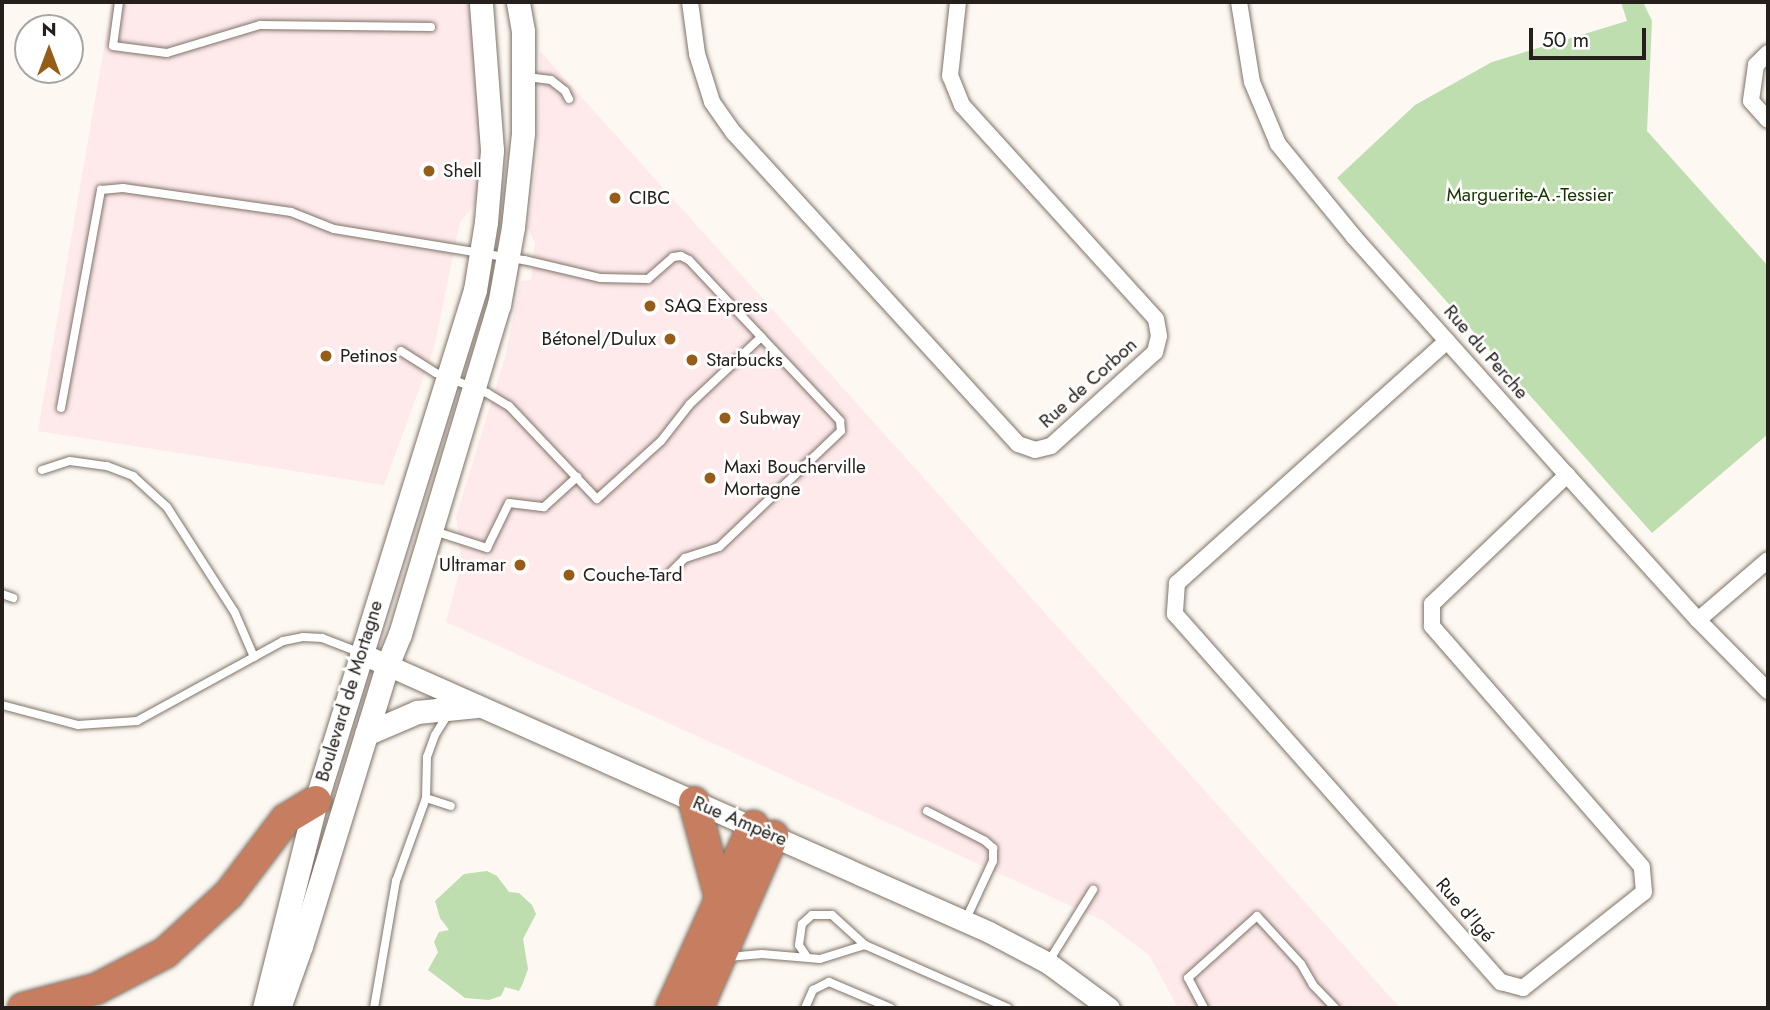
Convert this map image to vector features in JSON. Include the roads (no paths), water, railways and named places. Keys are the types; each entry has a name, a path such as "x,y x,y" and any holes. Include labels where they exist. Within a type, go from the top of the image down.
{"highway":[{"path":"23,1008 96,989 165,953 229,894 286,820 316,801"},
{"path":"694,802 720,898"},
{"path":"671,1008 720,898 763,831"},
{"path":"698,1008 720,958 763,831"}],"main road":[{"name":"Boulevard de Mortagne","path":"264,1008 316,801 360,653 449,379 482,254 492,150 481,2"},
{"name":"Boulevard de Mortagne","path":"279,1008 302,946 387,666 433,531 499,305 508,257 523,133 524,77 518,2"},
{"path":"366,734 417,712 462,704"}],"street":[{"name":"Rue de Corbon","path":"690,2 697,54 712,102 734,133 1018,444 1035,450 1051,446 1155,352 1159,336 1156,319 962,105 950,76 958,2"},
{"name":"Rue du Perche","path":"1240,2 1252,82 1278,144 1354,237 1567,475 1698,620 1768,691"},
{"path":"1768,53 1756,65 1751,101 1768,120"},
{"name":"Rue d'Igé","path":"1447,341 1177,583 1175,614 1501,982 1522,988 1644,892 1642,867 1432,626 1432,604 1567,475"},
{"path":"1698,620 1768,560"},
{"name":"Rue Ampère","path":"360,653 462,704 763,831 965,921 1048,963 1109,1008"}],"lane":[{"path":"120,2 113,46 167,53 260,25 431,27"},
{"path":"524,77 551,80 565,91 569,99"},
{"path":"61,408 101,190 123,188 291,212 334,229 508,257 601,278 648,279 673,257 681,256 689,260 840,421 841,431 719,547 685,558 668,575"},
{"path":"401,351 449,379 509,406 597,499 661,441 690,404 761,337"},
{"path":"42,470 71,461 107,466 133,476 167,507 235,613 254,657"},
{"path":"433,531 487,548 509,503 544,507 577,477"},
{"path":"2,594 13,598"},
{"path":"2,705 78,725 137,722 283,641 303,637 322,638 360,653"},
{"path":"374,1008 396,881 426,798 429,748 462,704"},
{"path":"426,798 451,806"},
{"path":"927,811 985,841 993,848 993,861 965,921"},
{"path":"1048,963 1093,890"},
{"path":"807,957 799,945 799,930 806,919 818,914 839,920 865,945 1008,1008"},
{"path":"1204,1008 1188,978 1256,916 1301,964 1313,985 1335,1008"},
{"path":"720,958 762,954 828,958 865,945"},
{"path":"805,1008 816,987 829,982 891,1008"}],"place":[{"name":"Shell","path":"429,171"},
{"name":"CIBC","path":"615,198"},
{"name":"SAQ Express","path":"650,306"},
{"name":"Bétonel/Dulux","path":"670,339"},
{"name":"Petinos","path":"326,356"},
{"name":"Starbucks","path":"692,360"},
{"name":"Subway","path":"725,418"},
{"name":"Maxi Boucherville Mortagne","path":"710,478"},
{"name":"Ultramar","path":"520,565"},
{"name":"Couche-Tard","path":"569,575"}],"park label":[{"name":"Marguerite-A.-Tessier","path":"1530,195"}]}
